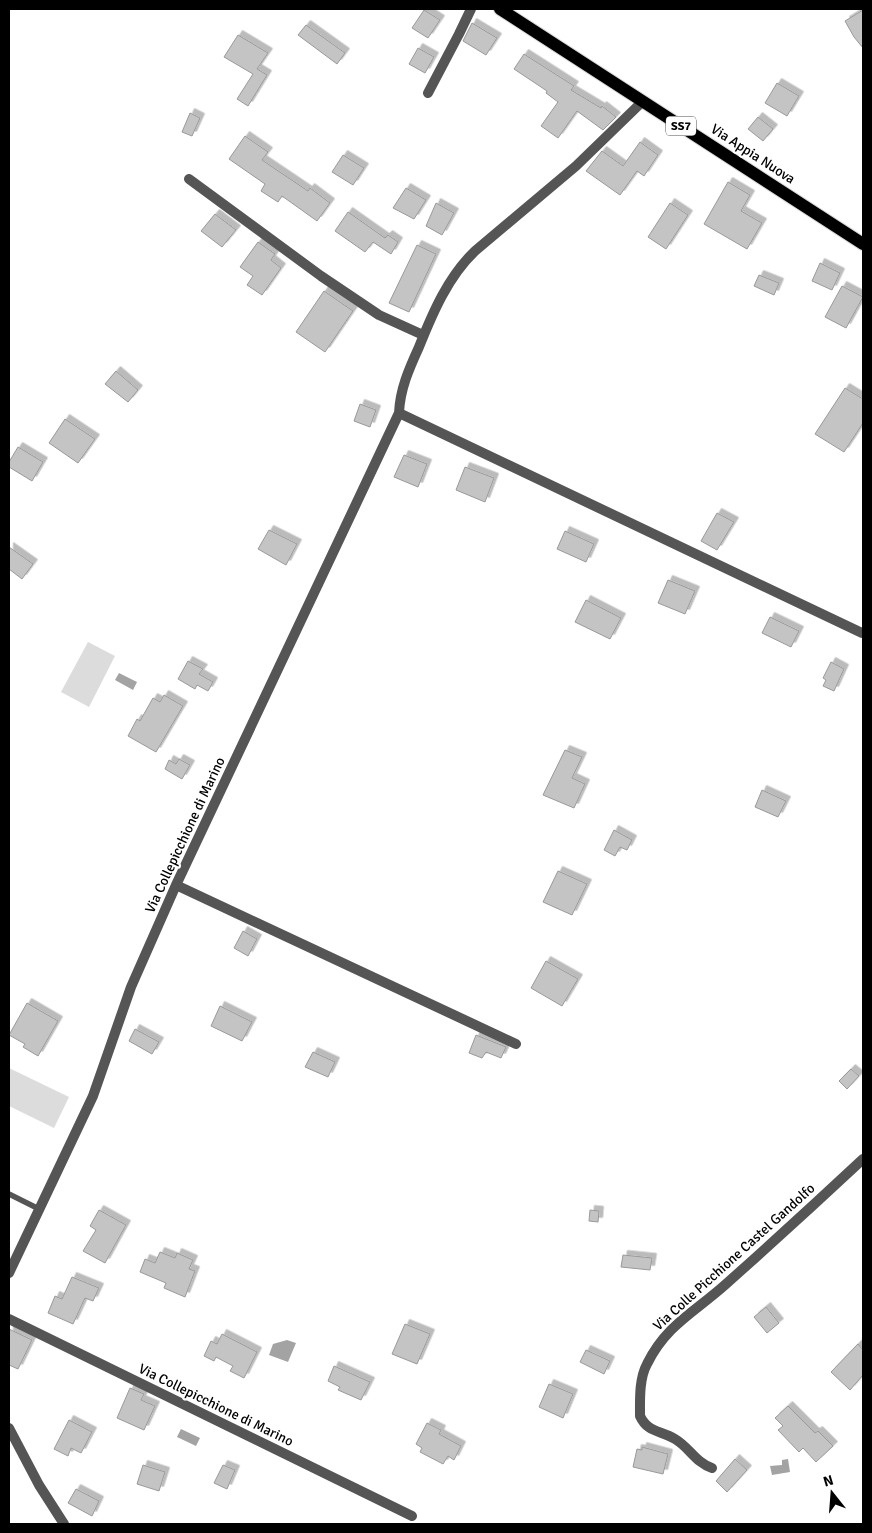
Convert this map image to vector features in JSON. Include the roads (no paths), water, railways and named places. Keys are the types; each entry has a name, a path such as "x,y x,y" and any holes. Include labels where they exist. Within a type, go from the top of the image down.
{"main road":[{"name":"Via Appia Nuova","path":"500,9 863,244"}],"street":[{"path":"428,93 471,9"},
{"name":"Via Collepicchione di Marino","path":"9,1273 93,1096 131,987 176,884 399,413 402,387 423,335 449,283 468,257 576,166 643,101"},
{"path":"189,179 321,276 379,315 423,335"},
{"path":"399,413 862,633"},
{"path":"176,884 516,1044"},
{"name":"Via Colle Picchione Castel Gandolfo","path":"712,1468 700,1461 676,1439 651,1430 641,1420 642,1381 647,1363 659,1342 672,1327 718,1291 863,1159"},
{"name":"Via Collepicchione di Marino","path":"9,1319 412,1516"},
{"path":"9,1428 39,1486 64,1524"}],"lane":[{"path":"9,1194 39,1208"}]}
